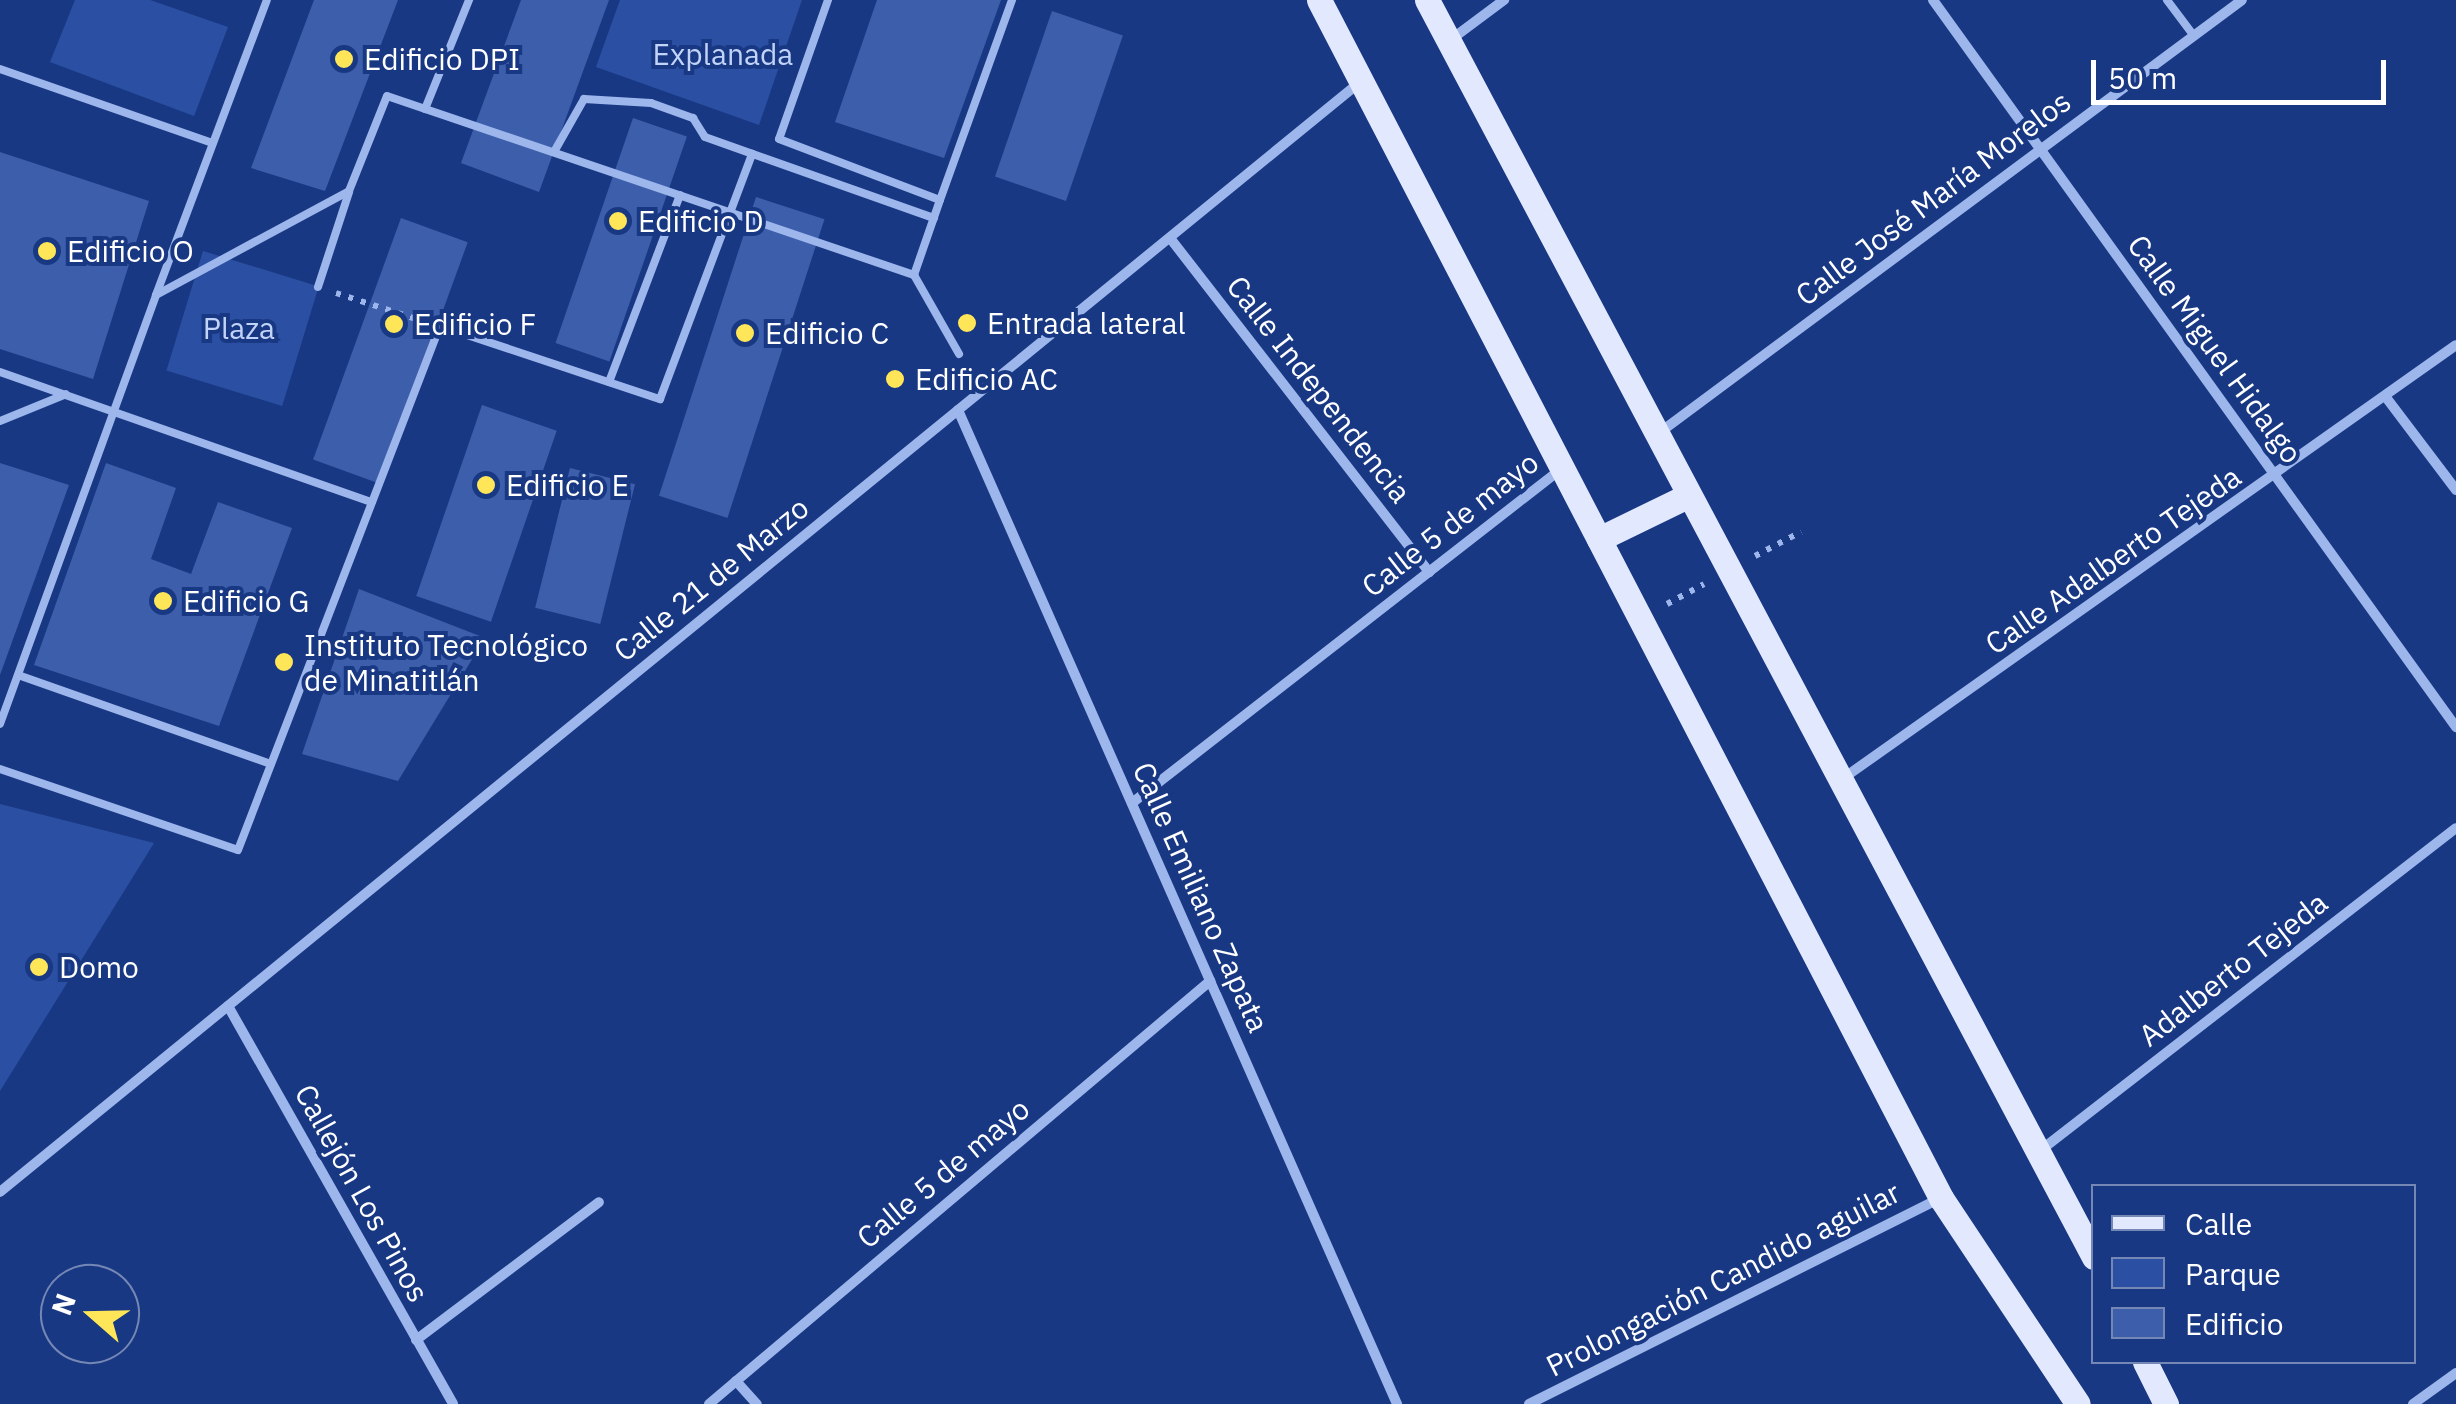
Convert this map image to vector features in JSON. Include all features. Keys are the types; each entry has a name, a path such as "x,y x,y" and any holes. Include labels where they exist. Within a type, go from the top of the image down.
{"main road":[{"path":"1319,0 1941,1198 2078,1404"},
{"path":"1426,0 1685,496 1845,776 2091,1251"},
{"path":"1598,538 1685,496"},
{"path":"2146,1364 2166,1404"}],"street":[{"path":"1448,41 1504,0"},
{"name":"Calle Miguel Hidalgo","path":"1933,0 2456,727"},
{"name":"Calle José María Morelos","path":"1654,436 2242,0"},
{"name":"Calle 21 de Marzo","path":"0,1192 1361,81"},
{"name":"Calle Independencia","path":"1170,238 1429,572"},
{"name":"Calle Adalberto Tejeda","path":"1845,776 2276,477 2456,345"},
{"path":"2386,396 2456,490"},
{"name":"Calle Emiliano Zapata","path":"958,410 1397,1404"},
{"name":"Calle 5 de mayo","path":"1132,803 1562,468"},
{"name":"Adalberto Tejeda","path":"2041,1150 2456,828"},
{"name":"Calle 5 de mayo","path":"709,1404 1210,980"},
{"name":"Callejón Los Pinos","path":"228,1006 452,1404"},
{"name":"Prolongación Candido aguilar","path":"1528,1404 1941,1198"},
{"path":"416,1340 600,1202"},
{"path":"2413,1404 2456,1374"},
{"path":"736,1381 757,1404"}],"lane":[{"path":"0,724 268,0"},
{"path":"424,109 469,0"},
{"path":"828,0 779,139 940,200"},
{"path":"914,275 1012,0"},
{"path":"2167,0 2194,36"},
{"path":"0,70 214,143"},
{"path":"318,287 349,191 387,96 914,275 958,354"},
{"path":"554,152 584,98 652,103 752,154 934,218"},
{"path":"0,769 238,850 440,326 660,398 752,154"},
{"path":"156,294 349,191"},
{"path":"609,382 680,195"},
{"path":"0,372 372,502"},
{"path":"0,420 66,394"},
{"path":"18,675 272,764"}],"path":[{"path":"318,287 440,326"}],"green space":[{"path":"75,0 150,0 228,27 194,116 50,62"},
{"name":"Explanada","path":"620,0 802,0 759,125 596,67"},
{"name":"Plaza","path":"203,251 319,286 282,406 166,371"},
{"name":"Domo","path":"0,804 154,843 0,1091"}],"building":[{"path":"314,0 398,0 325,191 251,168"},
{"path":"521,0 609,0 539,192 461,163"},
{"path":"877,0 1001,0 944,158 835,122"},
{"path":"1052,11 1123,35 1066,201 995,176"},
{"path":"633,118 687,137 609,362 556,343"},
{"path":"0,152 149,201 93,379 0,349"},
{"name":"Edificio C","path":"756,197 824,219 727,518 659,496"},
{"name":"Edificio F","path":"401,218 468,242 380,484 313,460"},
{"path":"482,405 557,431 491,622 416,596"},
{"path":"0,463 69,485 0,675"},
{"path":"106,463 176,488 151,559 191,574 218,502 292,528 219,726 34,665"},
{"path":"570,468 635,484 600,624 535,608"},
{"path":"359,589 485,638 398,781 302,754"}],"place":[{"name":"Edificio DPI","path":"344,59"},
{"name":"Edificio D","path":"618,221"},
{"name":"Edificio O","path":"47,251"},
{"name":"Entrada lateral","path":"967,323"},
{"name":"Edificio F","path":"394,324"},
{"name":"Edificio C","path":"745,333"},
{"name":"Edificio AC","path":"895,379"},
{"name":"Edificio E","path":"486,485"},
{"name":"Edificio G","path":"163,601"},
{"name":"Instituto Tecnológico de Minatitlán","path":"284,662"},
{"name":"Domo","path":"39,967"}]}
